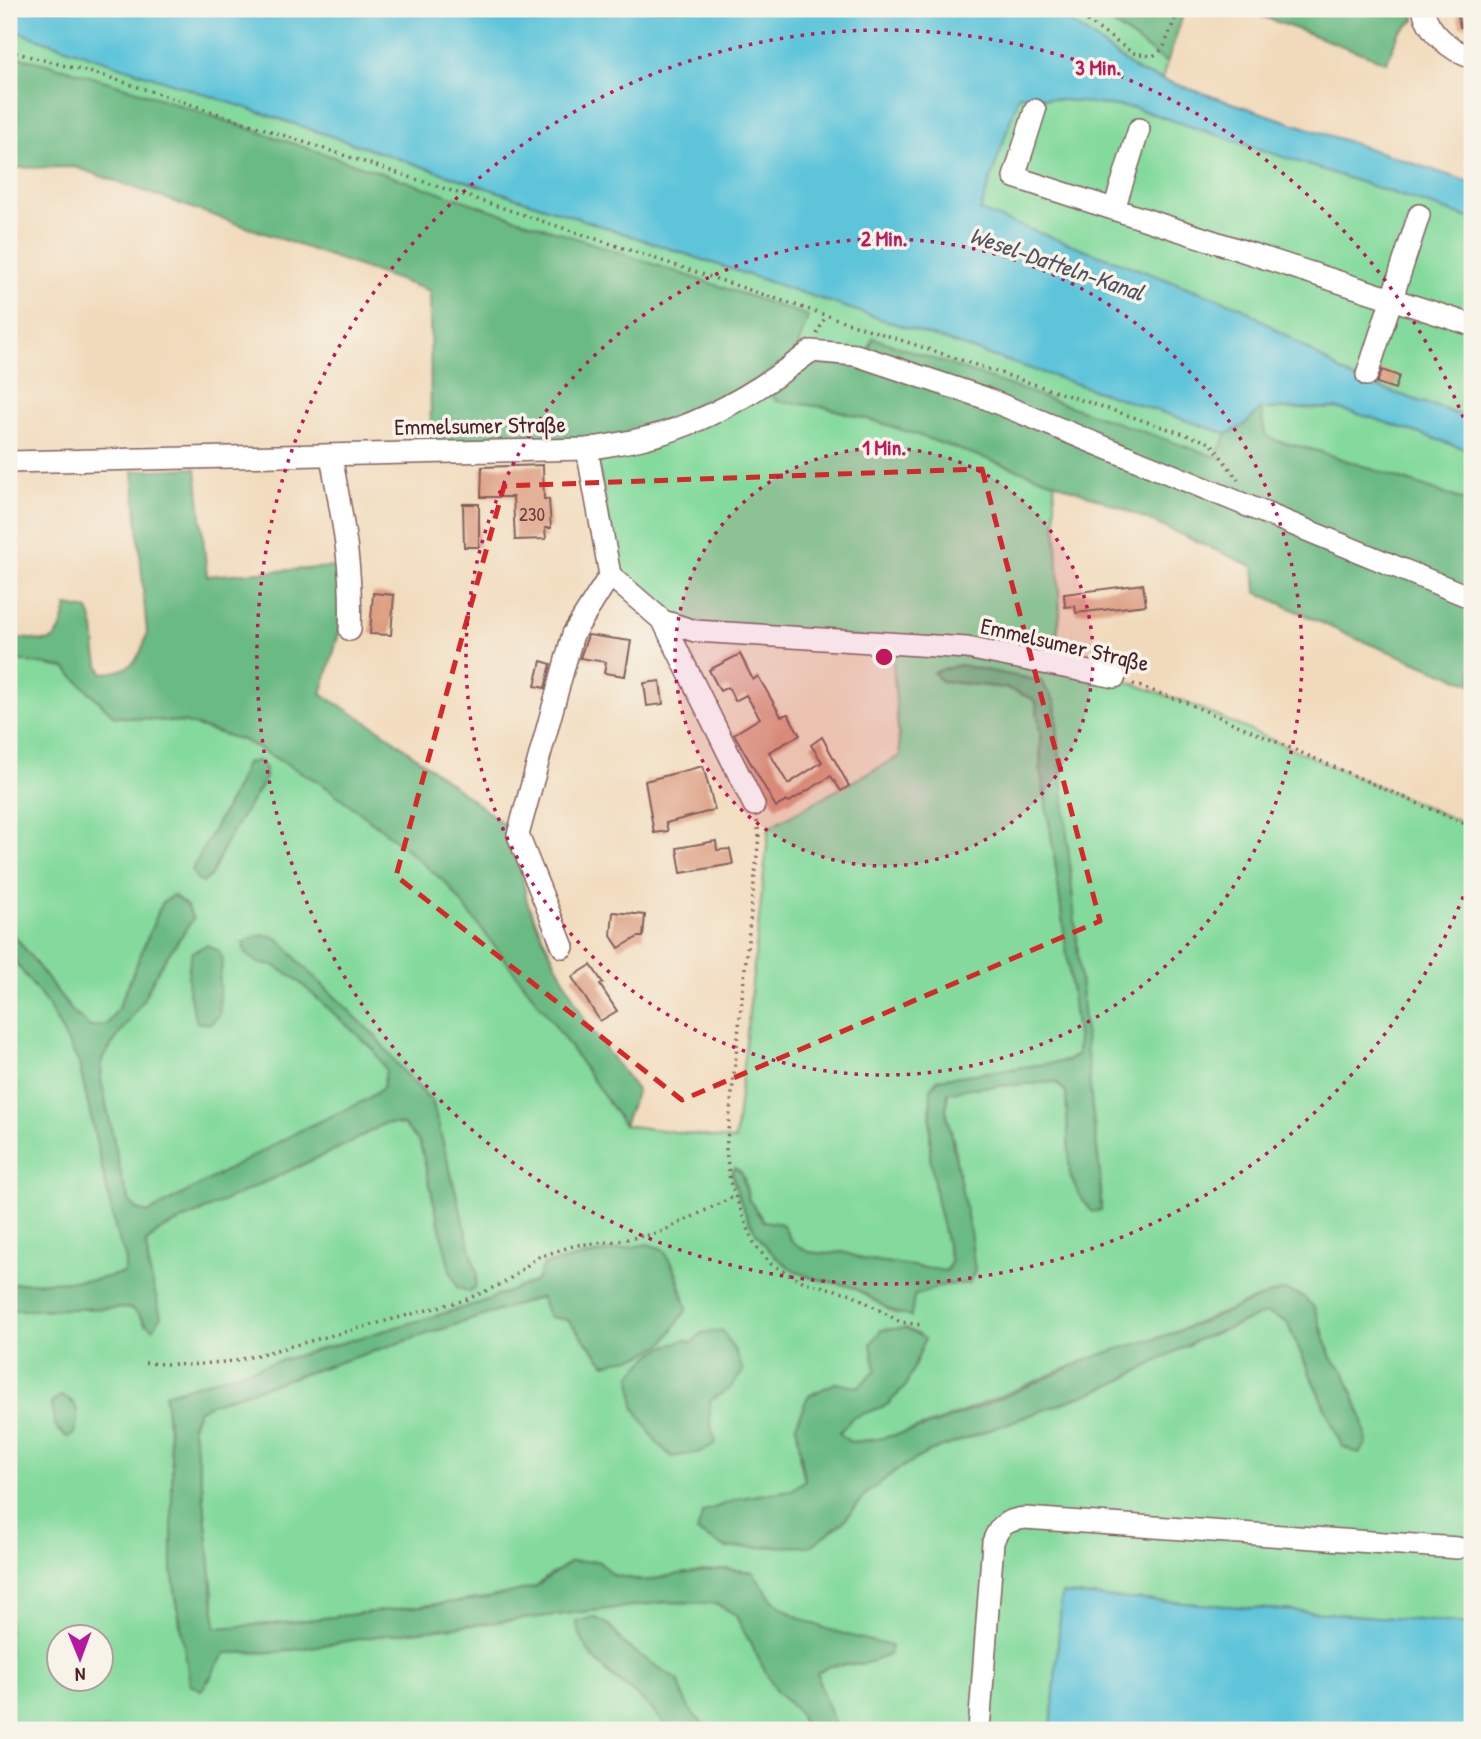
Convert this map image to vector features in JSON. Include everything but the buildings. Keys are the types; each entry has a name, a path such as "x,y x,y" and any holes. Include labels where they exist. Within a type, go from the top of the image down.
{"street":[{"path":"1423,9 1426,23 1455,52 1472,58"},
{"path":"1035,110 1014,177 1472,325"},
{"path":"1114,209 1139,129"},
{"path":"1367,375 1419,215"},
{"path":"587,449 648,438 710,414 776,378 810,351 856,355 985,398 1472,598"},
{"name":"Emmelsumer Straße","path":"9,462 587,449 610,575 663,621 754,805"},
{"path":"331,456 349,557 352,591 350,629"},
{"path":"563,947 518,835 573,634 610,575"},
{"name":"Emmelsumer Straße","path":"663,621 695,631 967,648 1115,677"},
{"path":"979,1730 993,1542 997,1531 1005,1522 1025,1518 1458,1548"}],"path":[{"path":"1070,9 1133,52 1153,56 1163,49 1179,9"},
{"path":"9,51 108,76 1211,443 1261,511"},
{"name":"Emmelsumer Straße","path":"1115,677 1187,703 1472,827"},
{"path":"754,805 759,836 726,1150 730,1182 755,1245 771,1264 804,1282 852,1294 900,1322 921,1325"},
{"path":"145,1363 189,1365 234,1361 465,1300 504,1283 538,1257 576,1245 659,1233 735,1196"}],"highlighted area":[{"path":"982,469 1100,921 682,1100 396,876 504,486"}],"green space":[{"path":"1053,9 1093,9 1167,63 1162,79 1139,72"},
{"path":"1093,9 1185,9 1167,63"},
{"path":"1242,9 1413,9 1415,20 1399,33 1386,62"},
{"path":"9,29 1227,434 1216,457 863,366 777,401 825,407 888,425 1054,482 1060,614 1054,655 702,624 671,617 618,568 594,442 796,352 807,316 119,85 9,55"},
{"path":"9,55 119,85 808,316 796,352 718,407 594,442 431,445 430,291 75,167 9,168"},
{"path":"1018,95 1135,108 1472,219 1472,419 1354,379 1241,307 979,211"},
{"path":"873,338 1216,457 1227,434 1243,426 1261,409 1265,434 1273,440 1318,451 1472,503 1472,684 1352,637 1256,592 1254,567 1119,507 888,425 825,407 777,401 772,396 789,376 812,366 863,366"},
{"path":"1335,408 1472,451 1472,503 1318,451 1273,440 1265,434 1261,409"},
{"path":"196,468 207,576 345,566 343,615 321,694 382,731 518,835 527,902 544,940 587,1025 637,1090 624,1125 552,1021 447,884 387,833 321,783 245,741 187,723 114,716 65,668 9,659 9,637 41,641 54,638 59,632 67,606 88,610 94,626 97,658 103,673 121,670 133,663 147,634 133,471"},
{"path":"892,650 965,655 1115,677 1187,703 1472,827 1472,1624 1062,1594 1051,1730 837,1730 817,1673 830,1666 867,1663 890,1646 830,1630 801,1619 776,1603 753,1572 724,1569 644,1581 613,1575 598,1561 551,1574 535,1587 487,1598 216,1629 203,1490 192,1425 198,1411 210,1404 541,1297 568,1319 605,1363 676,1324 687,1309 678,1277 667,1255 662,1249 641,1247 544,1265 536,1281 480,1303 165,1394 172,1466 172,1569 181,1632 209,1681 216,1664 225,1653 280,1652 378,1636 666,1602 715,1603 735,1614 775,1690 799,1713 805,1730 711,1730 693,1716 678,1681 625,1645 609,1625 606,1672 645,1702 670,1730 9,1730 9,1310 130,1308 140,1314 145,1324 157,1302 146,1243 161,1230 347,1144 385,1123 404,1125 420,1143 450,1270 458,1288 477,1274 432,1101 406,1075 374,1035 279,939 258,963 273,965 296,979 373,1049 386,1070 383,1088 364,1101 148,1213 137,1210 130,1202 122,1180 101,1080 102,1059 193,919 162,903 119,1007 107,1025 90,1027 72,1011 9,928 9,659 65,668 114,716 187,723 245,741 321,783 387,833 447,883 552,1021 624,1125 735,1140 769,827 900,756","holes":["941,681 1041,681 1100,1173 1101,1209 1070,1175 1066,1092 1055,1082 969,1088 947,1093 946,1110 954,1143 969,1283 943,1285 914,1296 897,1315 851,1286 806,1276 734,1184 732,1172 735,1168 744,1178 749,1200 764,1221 782,1224 792,1242 808,1252 843,1252 863,1259 946,1271 952,1262 930,1156 931,1087 939,1079 1067,1061 1077,1055 1078,1041 1041,773 1036,702 1006,688","246,763 265,779 225,844 212,874 203,883 192,871 228,804","1258,1298 1322,1328 1331,1358 1344,1371 1363,1420 1327,1413 1287,1322 1266,1313 1195,1341 1114,1384 927,1453 895,1471 866,1494 843,1522 811,1546 770,1546 740,1498 792,1490 805,1480 799,1456 835,1383 858,1388 876,1370 871,1344 925,1339 906,1386 887,1405 852,1418 838,1433 850,1442 878,1441 943,1420 1091,1358 1173,1333"]},
{"path":"960,665 1041,681 1055,702 1100,1173 1101,1210 1092,1212 1080,1197 1070,1175 1066,1092 1056,1082 969,1088 948,1093 946,1110 970,1231 975,1271 969,1283 943,1285 914,1296 911,1317 895,1312 854,1288 807,1276 778,1259 748,1219 732,1172 735,1168 741,1172 749,1200 763,1221 782,1224 792,1242 808,1252 843,1252 863,1259 946,1271 951,1262 937,1203 930,1156 931,1087 939,1079 1067,1061 1077,1055 1078,1041 1054,853 1041,773 1036,702 1006,688 941,681 933,672"},
{"path":"258,761 265,768 265,779 225,844 212,874 203,883 192,871 246,763"},
{"path":"173,895 187,906 193,919 159,968 142,1002 102,1059 101,1080 122,1180 130,1202 137,1210 148,1213 303,1129 364,1101 383,1088 386,1070 373,1049 296,979 273,965 258,963 246,954 243,943 268,935 281,941 374,1035 406,1075 432,1101 477,1274 475,1287 470,1292 458,1288 450,1270 420,1143 404,1125 385,1123 347,1144 161,1230 146,1242 149,1270 161,1316 153,1329 130,1308 9,1310 9,1284 94,1280 124,1273 126,1259 116,1231 79,1063 48,1005 9,954 9,928 72,1011 90,1027 107,1025 119,1007 162,903"},
{"path":"207,945 219,951 223,961 219,981 220,1014 211,1024 197,1022 188,987 192,952"},
{"path":"9,954 48,1005 79,1063 116,1231 126,1259 124,1273 94,1280 9,1284"},
{"path":"647,1244 663,1249 674,1269 687,1309 663,1344 643,1355 605,1364 568,1320 549,1317 541,1297 210,1404 198,1411 192,1425 203,1490 216,1628 283,1623 487,1598 535,1587 570,1562 598,1561 613,1575 644,1581 724,1569 753,1572 773,1600 801,1619 891,1646 889,1655 867,1663 830,1666 817,1673 837,1730 805,1730 799,1713 775,1690 735,1614 715,1603 666,1602 378,1636 280,1652 226,1653 201,1690 190,1684 172,1569 172,1466 165,1394 480,1303 536,1281 544,1265"},
{"path":"1284,1290 1302,1296 1314,1307 1331,1358 1344,1371 1363,1420 1367,1443 1359,1454 1342,1446 1287,1322 1266,1313 1195,1341 1114,1384 927,1453 895,1471 866,1494 843,1522 811,1546 726,1548 697,1532 703,1512 740,1498 792,1490 805,1480 796,1425 808,1396 835,1383 858,1387 876,1370 871,1344 881,1330 906,1328 925,1339 906,1386 887,1405 852,1418 839,1433 850,1442 879,1439 939,1422 1097,1356 1174,1333"},
{"path":"722,1330 743,1371 730,1388 710,1401 710,1422 716,1443 701,1452 672,1457 657,1443 634,1407 631,1376 643,1362 662,1348 687,1340 692,1343 702,1333"},
{"path":"60,1396 72,1402 77,1410 74,1435 67,1437 58,1430 53,1418 52,1402"},
{"path":"594,1617 609,1625 625,1645 679,1681 690,1709 712,1730 670,1730 647,1704 602,1667 587,1648 576,1622"}],"water":[{"name":"Wesel-Datteln-Kanal","path":"9,9 1053,9 1139,72 1472,183 1472,219 1135,108 1019,95 980,211 1241,307 1354,379 1472,419 1472,451 1335,408 1261,409 1243,426 1227,434 9,29"},
{"path":"1062,1594 1472,1624 1472,1730 1051,1730"}]}
